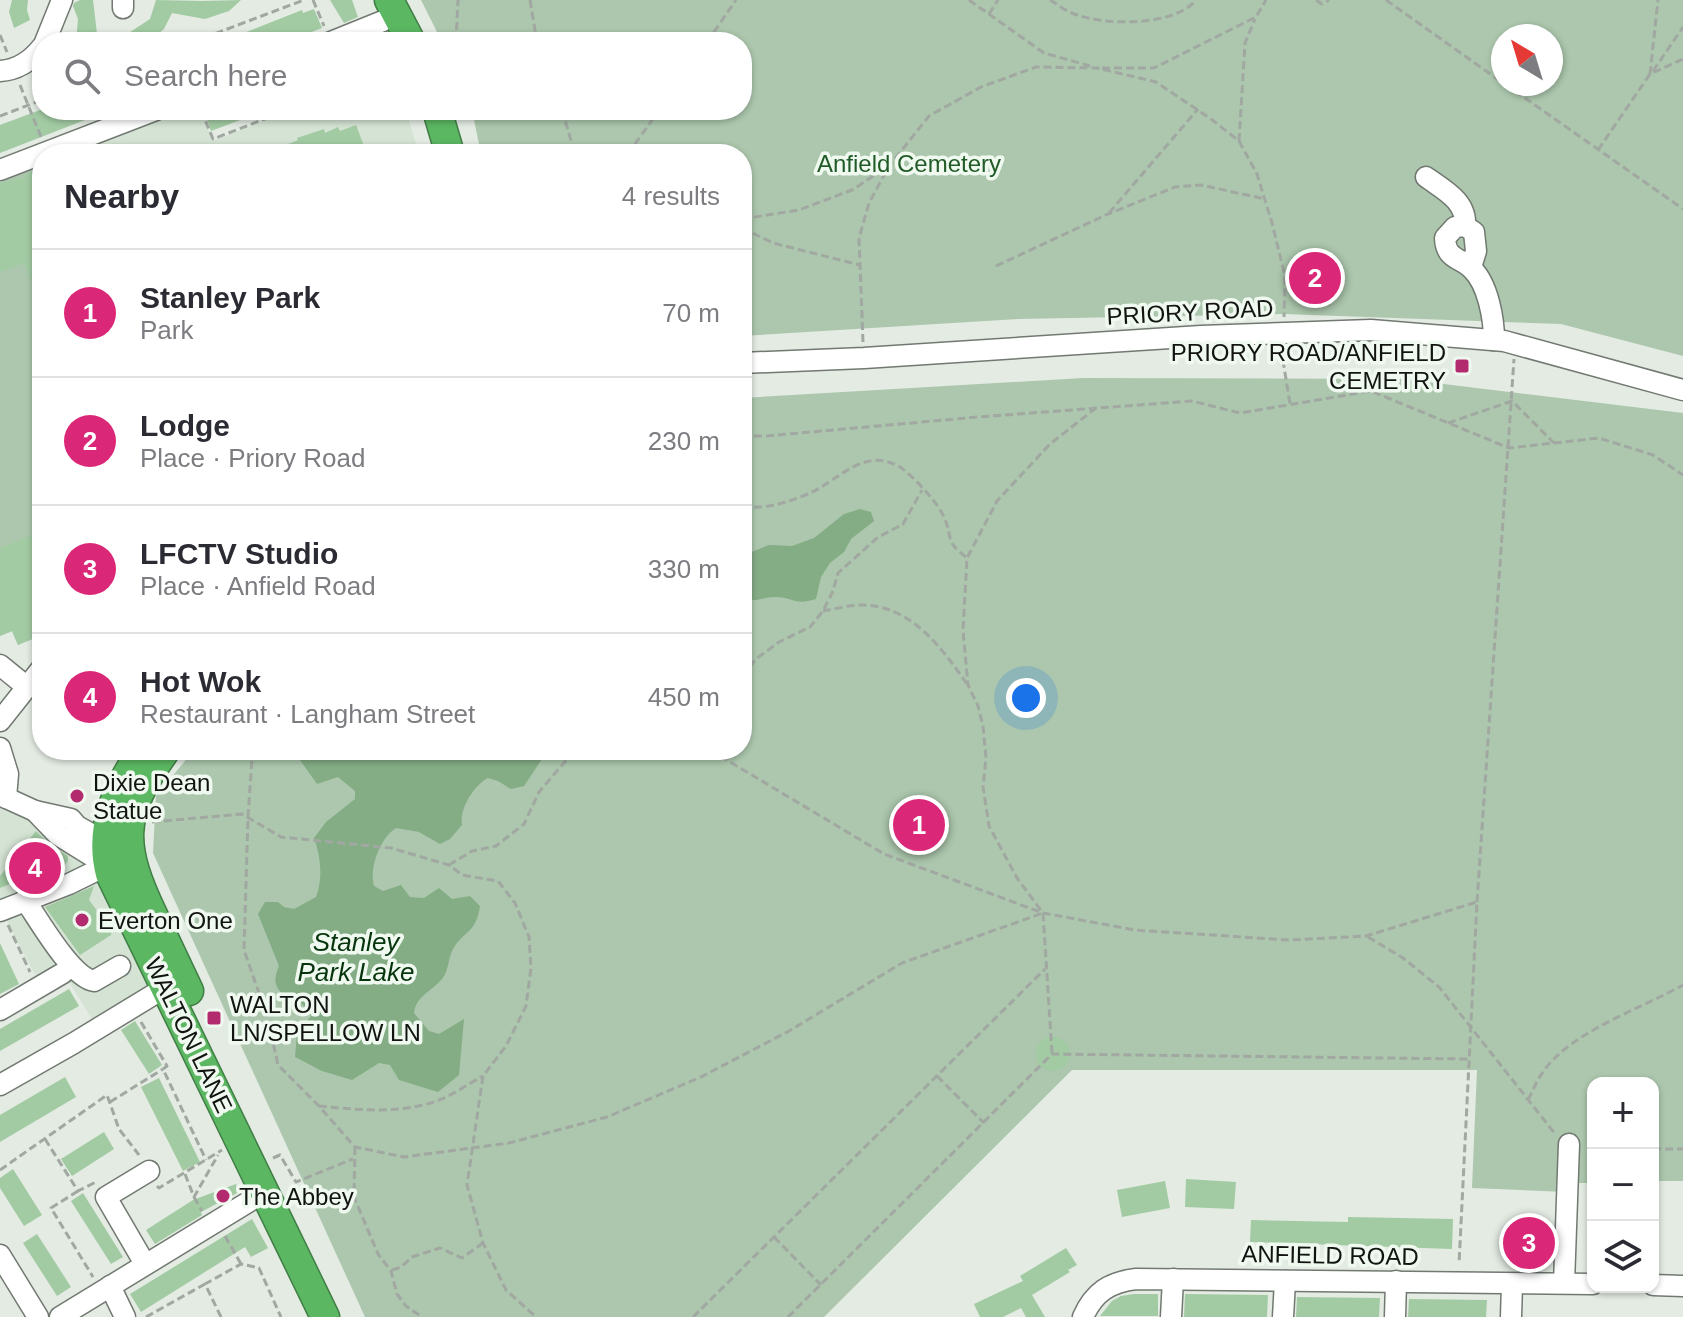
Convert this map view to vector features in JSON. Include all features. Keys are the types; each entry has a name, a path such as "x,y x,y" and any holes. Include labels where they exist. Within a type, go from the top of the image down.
{"highway":[{"path":"384,16 401,32"},
{"path":"422,120 428,144"},
{"path":"440,120 447,144"},
{"path":"114,854 107,824 118,792 137,760"},
{"name":"WALTON LANE","path":"159,760 114,854 114,885 166,987 230,1146 325,1317"},
{"name":"WALTON LANE","path":"114,854 136,881 346,1317"}],"street":[{"path":"48,32 62,0"},
{"path":"337,32 384,16"},
{"path":"13,68 32,53"},
{"path":"71,144 131,120"},
{"path":"0,170 32,159"},
{"path":"1426,177 1462,207 1465,226"},
{"path":"1471,267 1477,241 1474,232 1465,226 1455,227 1445,238 1445,248 1450,256 1471,267 1483,285 1494,329 1504,342"},
{"name":"PRIORY ROAD","path":"752,363 1371,330 1504,342 1683,390"},
{"path":"0,665 27,687"},
{"path":"0,721 32,681"},
{"path":"1,754 8,774 3,797 35,811 71,819 94,815 118,792"},
{"path":"35,811 58,835 114,854"},
{"path":"71,819 114,854"},
{"path":"1,911 114,854"},
{"path":"25,900 82,976 94,981 120,966"},
{"path":"0,1010 63,973"},
{"path":"0,1085 166,987"},
{"path":"1564,1283 1569,1144"},
{"path":"145,1264 106,1197 149,1171"},
{"path":"60,1317 250,1201"},
{"path":"0,1255 38,1317"},
{"path":"1171,1317 1173,1279"},
{"name":"ANFIELD ROAD","path":"1083,1317 1102,1289 1120,1281 1587,1284"},
{"path":"1283,1317 1285,1281"},
{"path":"1395,1317 1396,1281"},
{"path":"1511,1317 1512,1284"},
{"path":"1659,1285 1683,1286"},
{"path":"106,1288 125,1317"}],"path":[{"path":"219,32 304,0"},
{"path":"313,0 327,32"},
{"path":"456,32 458,0"},
{"path":"530,0 535,32"},
{"path":"714,32 736,0"},
{"path":"969,0 1044,53 1156,82 1239,141 1257,174 1285,276 1281,352 1290,405"},
{"path":"989,14 998,0"},
{"path":"1050,0 1073,14 1130,22 1160,19 1182,12 1196,0"},
{"path":"1239,141 1245,43 1266,0"},
{"path":"1316,0 1322,4 1329,0"},
{"path":"1386,0 1491,74"},
{"path":"1650,74 1658,0"},
{"path":"864,358 859,238 877,185 929,116 981,87 1036,67 1154,68 1256,17"},
{"path":"1598,150 1683,27"},
{"path":"1650,74 1683,59"},
{"path":"13,68 32,112"},
{"path":"1522,96 1683,209"},
{"path":"0,116 32,104"},
{"path":"1108,214 1198,109"},
{"path":"36,120 49,144"},
{"path":"205,120 213,139 262,120"},
{"path":"565,120 572,144"},
{"path":"635,144 652,120"},
{"path":"752,217 799,210 852,190 890,165"},
{"path":"996,266 1175,187 1201,185 1265,199"},
{"path":"752,233 773,243 860,265"},
{"path":"1459,1283 1477,902 1512,401 1504,342"},
{"path":"752,436 1192,401 1240,413 1371,391 1509,448 1599,438 1653,455 1683,475"},
{"path":"1448,423 1512,401"},
{"path":"1512,401 1554,443"},
{"path":"968,685 963,630 967,558 997,501 1050,444 1096,408"},
{"path":"752,508 765,509 810,493 854,465 876,459 899,466 923,489 944,515 951,546 967,558"},
{"path":"752,664 779,642 810,627 823,611 838,573 877,538 903,524 923,489"},
{"path":"788,1317 1052,1054 1053,1028 1045,969 1043,913 1017,878 989,826 983,787 986,758 983,726 968,685 944,651 919,624 887,610 861,605 823,611"},
{"path":"252,760 244,950 268,1019 278,1065 355,1147 404,1157 509,1143 607,1117 701,1077 789,1031 902,963 1043,913"},
{"path":"449,865 472,851 496,846 524,824 539,792 566,760"},
{"path":"727,760 884,854 1043,913 1150,931 1289,940 1366,936 1477,902"},
{"path":"144,823 242,814 281,837 386,848 449,865 462,875 498,881 515,903 529,937 531,968 526,1006 506,1046 483,1076 442,1099 405,1109 360,1110 319,1106"},
{"path":"1,911 38,988"},
{"path":"1366,936 1429,978 1471,1026 1552,1132 1569,1144"},
{"path":"693,1317 1045,969"},
{"path":"1528,1100 1544,1069 1577,1040 1683,985"},
{"path":"110,1102 167,1066 132,1006"},
{"path":"1052,1054 1469,1059"},
{"path":"163,1069 206,1160"},
{"path":"483,1076 467,1185 483,1243 506,1290 536,1317"},
{"path":"937,1076 984,1123"},
{"path":"0,1170 107,1095 119,1129 159,1188 230,1146"},
{"path":"45,1139 78,1191"},
{"path":"184,1173 194,1197 230,1146"},
{"path":"355,1147 354,1197 378,1254 391,1271 397,1294 406,1306 422,1317"},
{"path":"1659,1149 1683,1149"},
{"path":"271,1160 280,1155 296,1182 353,1159"},
{"path":"106,1197 96,1181 51,1208 106,1288"},
{"path":"217,1221 241,1264"},
{"path":"774,1237 821,1285"},
{"path":"391,1271 412,1257 440,1248 462,1258 483,1243"},
{"path":"146,1317 241,1264 259,1268 281,1317"},
{"path":"205,1284 221,1317"}],"shaded area":[{"path":"162,120 204,120 213,141 267,120 409,120 416,144 100,144"},
{"path":"0,796 105,848 166,987 98,1029 64,973 41,986 6,919 0,921"}],"green space":[{"name":"Anfield Cemetery","path":"421,0 1683,0 1683,356 1561,324 1284,314 1018,319 752,335 752,144 479,144 474,120 752,120 752,32 437,32"},
{"path":"32,170 32,639 18,645 12,631 0,636 0,182"},
{"path":"1083,378 1402,379 1683,413 1683,1181 1659,1181 1659,1077 1587,1077 1587,1183 1567,1183 1566,1192 1472,1188 1477,1070 1072,1070 824,1317 365,1317 153,853 156,796 186,760 752,760 752,397"}],"water":[{"path":"860,509 871,512 874,521 851,539 844,552 830,563 821,577 816,599 803,602 776,597 752,600 752,552 769,545 792,546 814,538 844,514"},
{"name":"Stanley Park Lake","path":"300,760 541,760 524,786 511,789 488,778 483,781 469,798 462,825 450,839 440,844 419,832 396,828 377,854 374,886 383,891 401,885 410,897 424,898 439,888 452,899 470,896 480,906 473,927 453,949 444,976 415,1007 414,1013 429,1031 439,1034 464,1019 459,1075 438,1092 399,1080 390,1065 379,1063 352,1080 322,1071 295,1057 297,1034 311,1016 296,996 286,997 279,990 275,979 279,966 258,914 265,902 278,902 294,909 316,897 320,868 314,838 326,822 355,799 355,791 338,777 317,784"}],"building":[{"path":"12,0 28,0 30,20 14,28 9,12"},
{"path":"93,0 97,32 77,32 78,19 74,3"},
{"path":"156,0 241,0 229,11 205,19 172,13 160,32 130,32 150,19"},
{"path":"330,0 352,0 358,17 344,23"},
{"path":"314,9 322,28 311,32 246,32 302,10 303,13"},
{"path":"32,113 32,120 85,120 0,153 0,125"},
{"path":"207,120 240,120 211,131"},
{"path":"356,125 363,144 288,144 324,129 325,133 338,127 340,131"},
{"path":"32,172 32,283 24,263 0,272 0,183 26,177 25,174"},
{"path":"1301,268 1329,268 1330,288 1301,288"},
{"path":"32,535 32,639 18,645 12,631 0,636 0,548"},
{"path":"36,831 51,846 68,856 68,861 57,874 37,883 16,891 12,883 0,888 0,876"},
{"name":"Everton One","path":"94,886 89,900 101,916 114,921 111,935 80,955 45,907"},
{"path":"0,943 19,984 0,994"},
{"path":"69,989 79,1006 0,1051 0,1029"},
{"path":"135,1021 162,1065 149,1074 121,1030"},
{"path":"1053,1037 1065,1042 1070,1054 1065,1066 1053,1071 1041,1066 1036,1054 1041,1042"},
{"path":"65,1077 76,1097 0,1142 0,1115"},
{"path":"159,1078 200,1162 183,1171 141,1087"},
{"path":"104,1132 114,1149 72,1176 61,1159"},
{"path":"13,1169 42,1215 24,1226 0,1188 0,1178"},
{"path":"1186,1179 1236,1182 1234,1209 1185,1207"},
{"path":"1165,1181 1170,1208 1122,1217 1117,1190"},
{"path":"236,1184 239,1192 201,1212 202,1215 155,1244 146,1230 193,1200"},
{"path":"83,1193 123,1257 111,1264 71,1201"},
{"path":"1348,1217 1453,1219 1452,1249 1250,1242 1251,1220 1348,1222"},
{"path":"252,1219 268,1248 251,1257 245,1247 141,1312 130,1294"},
{"path":"37,1234 71,1287 57,1296 23,1243"},
{"path":"1066,1248 1077,1265 1032,1295 1045,1317 1026,1317 1021,1308 1003,1317 980,1317 974,1304 1023,1281 1020,1276"},
{"path":"1134,1294 1158,1294 1158,1316 1100,1316 1112,1301"},
{"path":"1185,1294 1268,1295 1267,1317 1184,1317"},
{"path":"1297,1297 1380,1298 1379,1317 1296,1317"},
{"path":"1409,1299 1487,1300 1486,1317 1408,1317"}],"place":[{"name":"Lodge","path":"1315,278"},
{"name":"PRIORY ROAD/ANFIELD CEMETRY","path":"1462,366"},
{"name":"Dixie Dean Statue","path":"77,796"},
{"name":"Stanley Park","path":"919,825"},
{"name":"Hot Wok","path":"35,868"},
{"name":"Everton One","path":"82,920"},
{"name":"WALTON LN/SPELLOW LN","path":"214,1018"},
{"name":"The Abbey","path":"223,1196"},
{"name":"LFCTV Studio","path":"1529,1243"}]}
